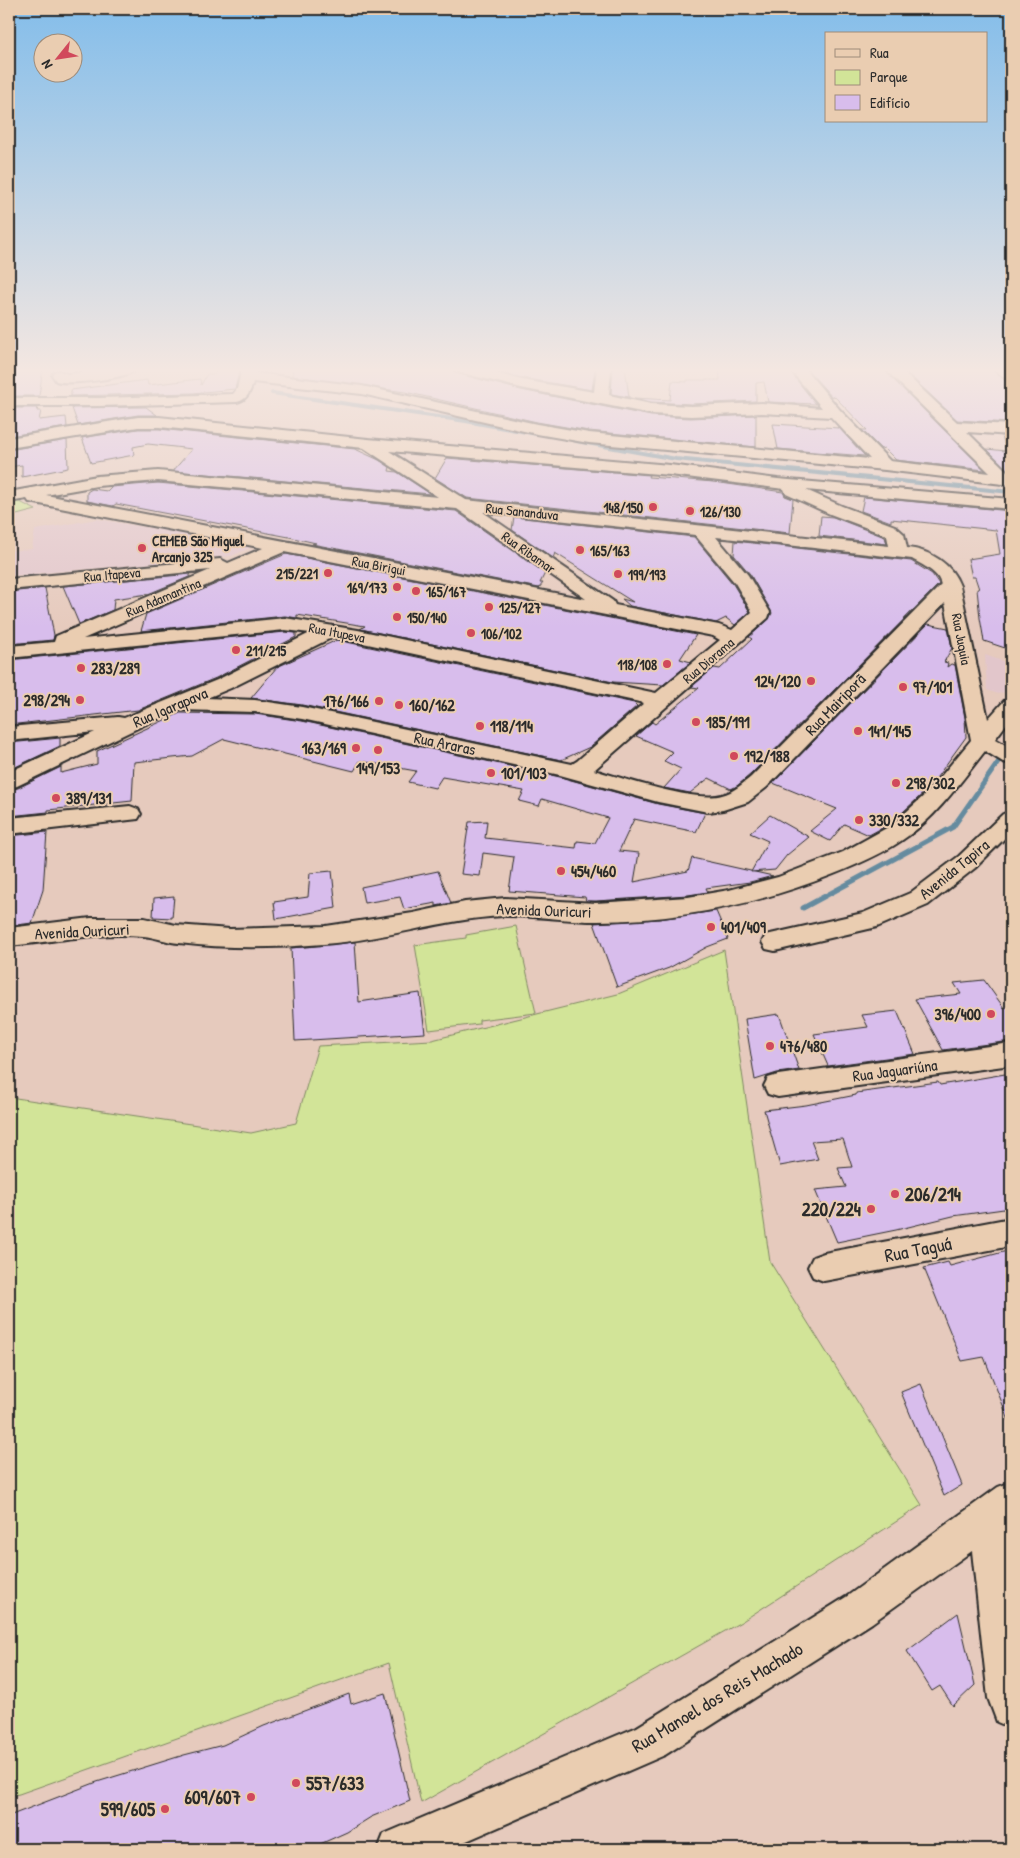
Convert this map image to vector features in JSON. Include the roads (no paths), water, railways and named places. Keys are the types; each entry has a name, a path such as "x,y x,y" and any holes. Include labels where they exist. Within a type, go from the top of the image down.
{"street":[{"name":"Rua Ribamar","path":"384,455 462,505 614,611"},
{"path":"492,455 670,470 778,484 1011,504"},
{"path":"764,455 884,465 1008,479"},
{"path":"874,455 884,465"},
{"path":"983,455 1008,479"},
{"name":"Rua Sananduva","path":"16,496 97,481 158,476 374,496 700,530 903,546"},
{"name":"Rua Juquia","path":"778,484 836,510 880,525 903,546 942,570 949,579 951,586 987,744"},
{"name":"Rua Birigui","path":"16,496 718,631 734,639"},
{"name":"Rua Diorama","path":"574,771 586,766 660,700 758,618 761,612 743,582 700,530"},
{"name":"Rua Adamantina","path":"45,648 282,546"},
{"name":"Rua Itapeva","path":"9,584 245,561"},
{"name":"Rua Mairiporã","path":"708,805 723,803 740,797 759,782 951,586"},
{"name":"Rua Itupeva","path":"9,652 285,624 330,631 660,700"},
{"name":"Rua Igarapava","path":"9,782 137,720 224,684 330,631"},
{"name":"Rua Araras","path":"177,704 255,706 302,713 574,771 658,795 708,805"},
{"name":"Avenida Ouricuri","path":"9,936 91,926 144,927 176,934 230,938 326,935 413,922 465,911 504,907 596,912 688,906 729,899 785,884 852,858 900,831 987,744 1011,705"},
{"path":"9,734 137,720"},
{"path":"987,744 1011,757"},
{"path":"9,826 130,814"},
{"name":"Avenida Tapira","path":"775,942 868,922 919,899 967,862 1011,819"},
{"name":"Rua Jaguariúna","path":"778,1086 1011,1054"},
{"name":"Rua Taguá","path":"824,1267 1011,1232"},
{"path":"999,1509 1008,1698 1011,1708"},
{"name":"Rua Manoel dos Reis Machado","path":"399,1849 651,1741 859,1610 999,1509"}],"waterway":[{"path":"652,455 676,459 1011,492"},
{"path":"803,908 953,827 1011,744"}],"place":[{"name":"148/150","path":"653,507"},
{"name":"126/130","path":"690,511"},
{"name":"CEMEB São Miguel Arcanjo 325","path":"142,548"},
{"name":"165/163","path":"580,550"},
{"name":"215/221","path":"328,573"},
{"name":"199/193","path":"618,574"},
{"name":"169/173","path":"397,587"},
{"name":"165/167","path":"416,591"},
{"name":"125/127","path":"489,607"},
{"name":"150/140","path":"397,617"},
{"name":"106/102","path":"471,633"},
{"name":"211/215","path":"236,650"},
{"name":"118/108","path":"667,664"},
{"name":"283/289","path":"81,668"},
{"name":"124/120","path":"811,681"},
{"name":"97/101","path":"903,687"},
{"name":"298/294","path":"80,700"},
{"name":"176/166","path":"379,701"},
{"name":"160/162","path":"399,705"},
{"name":"185/191","path":"696,722"},
{"name":"118/114","path":"480,726"},
{"name":"141/145","path":"858,731"},
{"name":"163/169","path":"356,748"},
{"name":"149/153","path":"378,750"},
{"name":"192/188","path":"734,756"},
{"name":"101/103","path":"491,773"},
{"name":"298/302","path":"896,783"},
{"name":"389/131","path":"56,798"},
{"name":"330/332","path":"859,820"},
{"name":"454/460","path":"561,871"},
{"name":"401/409","path":"711,927"},
{"name":"396/400","path":"991,1014"},
{"name":"476/480","path":"770,1046"},
{"name":"206/214","path":"895,1194"},
{"name":"220/224","path":"871,1209"},
{"name":"557/633","path":"296,1783"},
{"name":"609/607","path":"251,1797"},
{"name":"599/605","path":"165,1809"}]}
